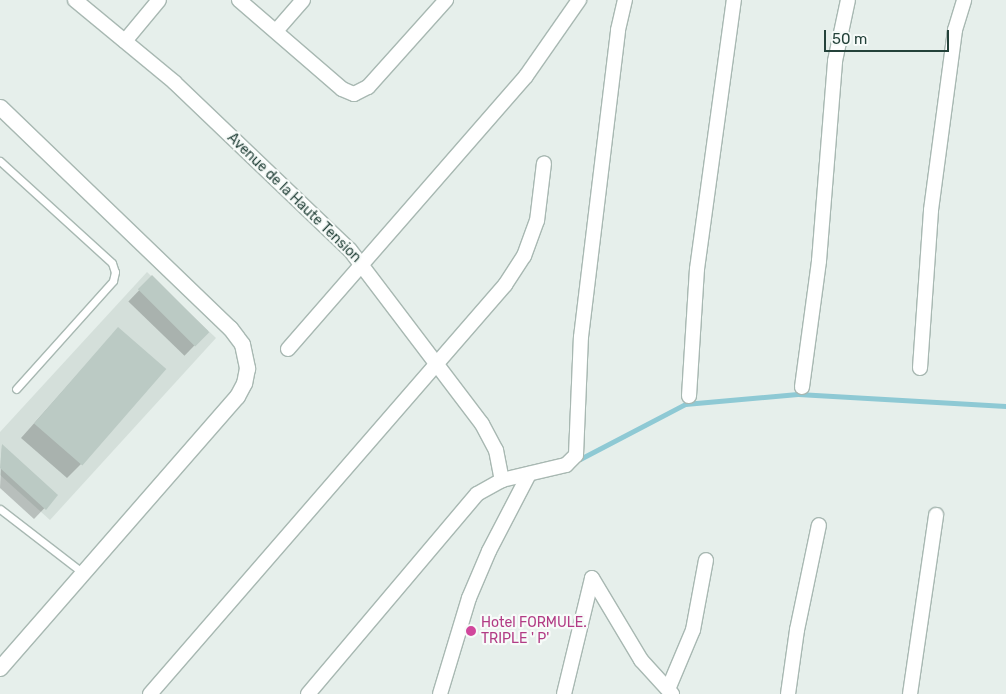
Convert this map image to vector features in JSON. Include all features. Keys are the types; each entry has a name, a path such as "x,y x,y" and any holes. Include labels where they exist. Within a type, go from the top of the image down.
{"street":[{"name":"Avenue de la Haute Tension","path":"75,0 174,82 361,262 482,424 496,450 502,480"},
{"path":"125,41 159,0"},
{"path":"238,0 342,90 354,94 368,87 446,0"},
{"path":"276,31 304,0"},
{"path":"288,349 361,262 526,76 579,0"},
{"path":"308,694 459,512 477,494 502,480 566,465 579,449 581,337 618,30 625,0"},
{"path":"688,396 696,269 734,0"},
{"path":"802,388 819,261 835,61 848,0"},
{"path":"920,368 931,210 955,30 964,0"},
{"path":"0,107 230,328 242,344 246,357 244,383 237,396 0,668"},
{"path":"150,694 505,285 524,256 537,221 544,163"},
{"path":"440,694 469,598 489,551 530,474"},
{"path":"910,694 936,515"},
{"path":"788,694 797,630 819,525"},
{"path":"564,694 592,578 641,660 671,691 693,630 706,560"}],"lane":[{"path":"0,162 112,263 114,272 113,281 16,389"},
{"path":"0,509 83,573"}],"shaded area":[{"path":"147,272 216,338 50,520 0,475 0,432"}],"building":[{"path":"152,275 209,332 195,346 138,289"},
{"path":"118,327 166,369 82,466 34,424"},
{"path":"2,444 58,495 46,510 0,468"}],"waterway":[{"path":"580,459 685,404 798,394 1006,406"}],"place":[{"name":"Hotel FORMULE. TRIPLE ' P'","path":"471,631"}]}
